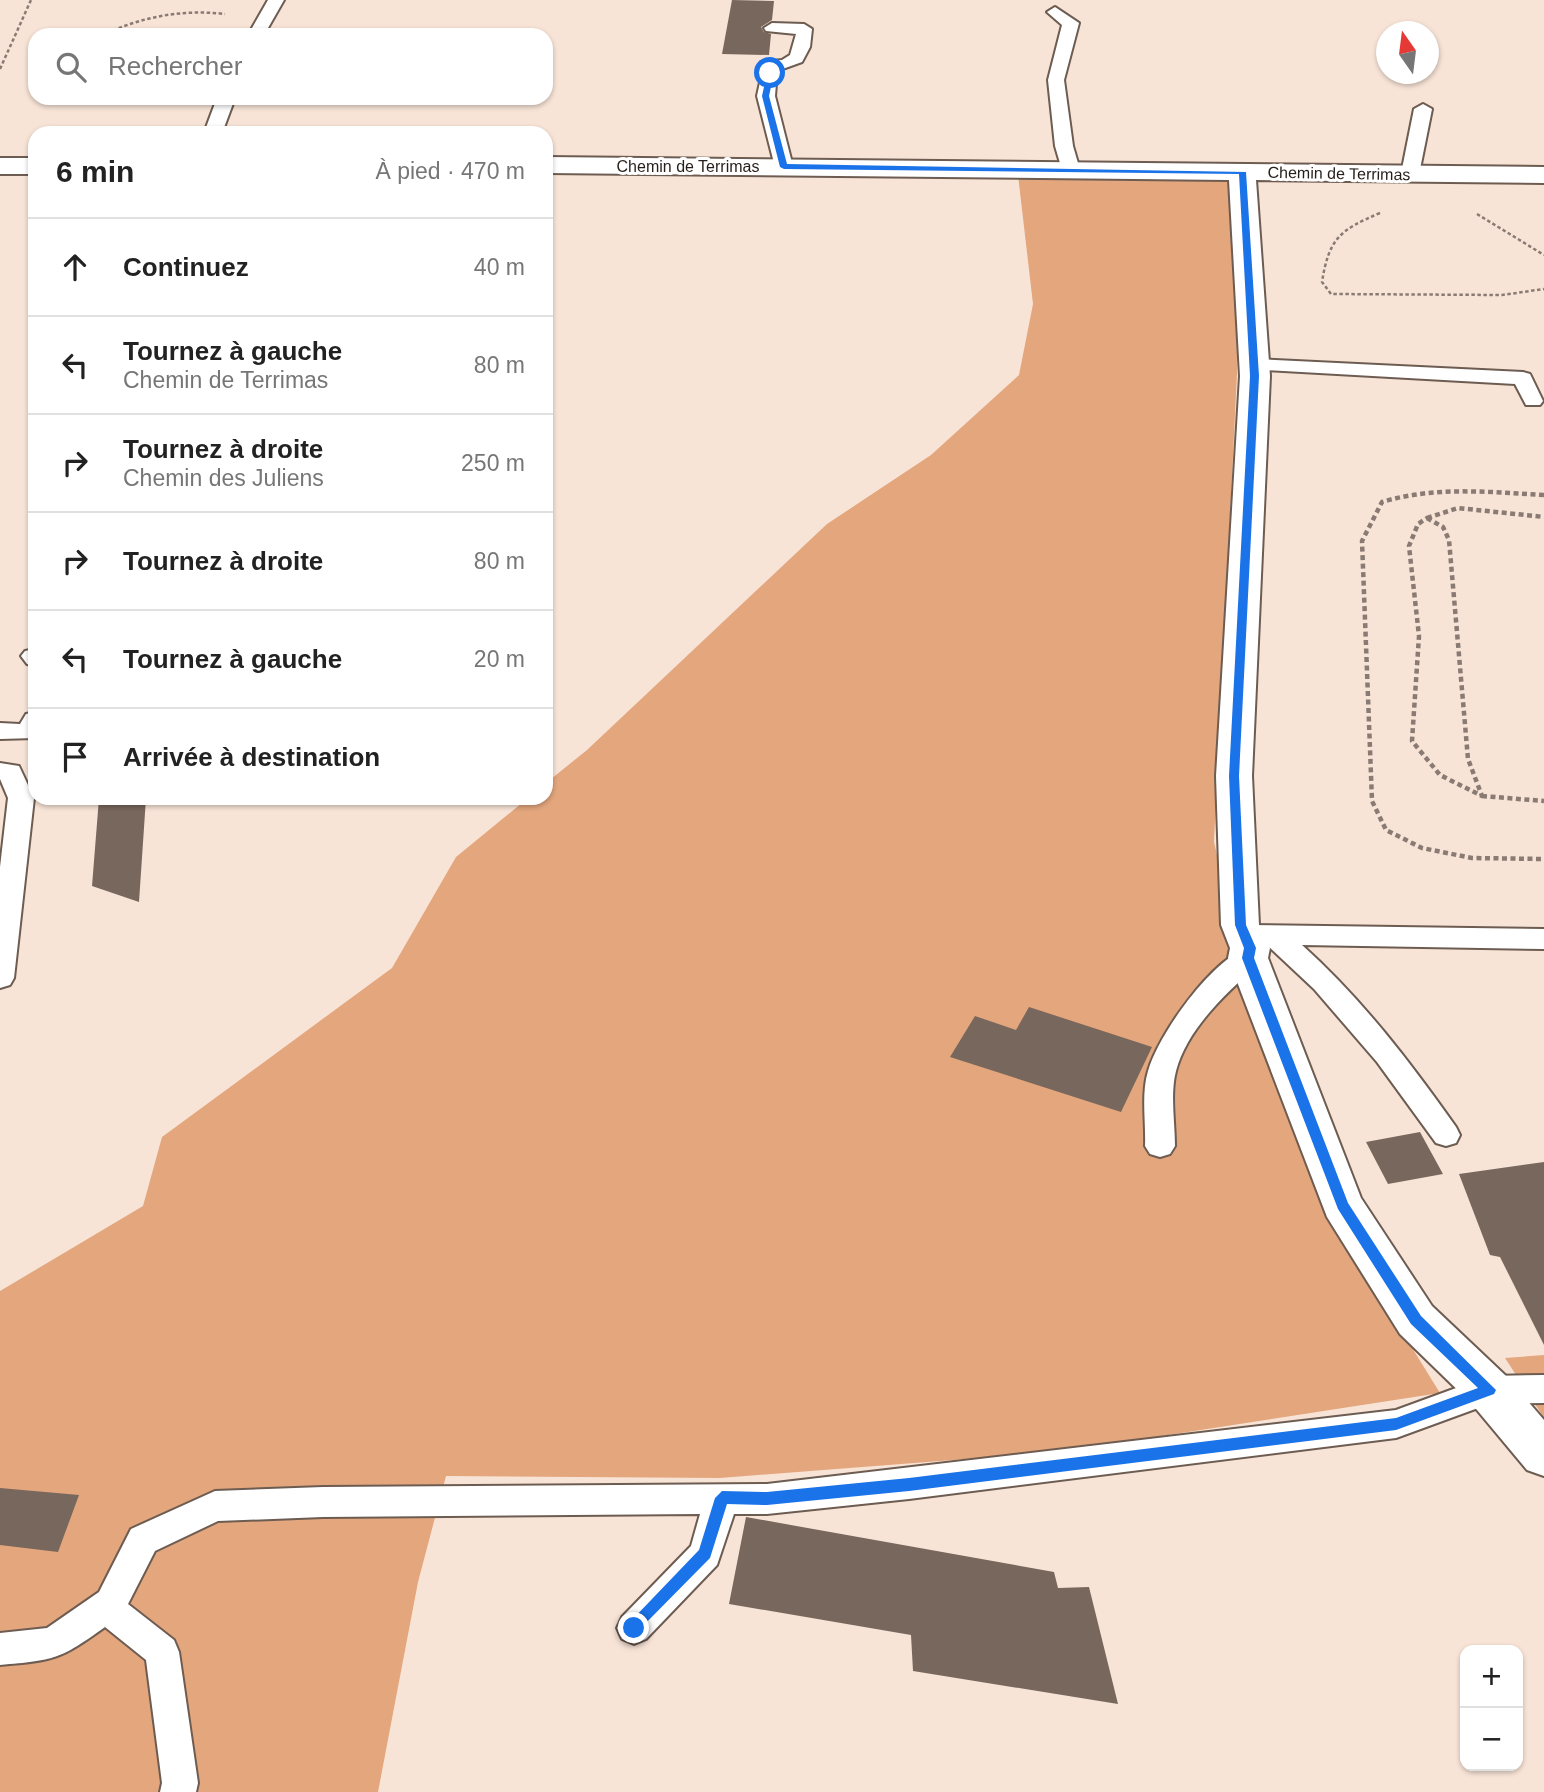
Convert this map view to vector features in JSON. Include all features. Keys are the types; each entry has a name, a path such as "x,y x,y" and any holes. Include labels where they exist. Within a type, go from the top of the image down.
{"street":[{"name":"Chemin de Terrimas","path":"553,165 1544,175"},
{"path":"0,166 28,166"},
{"path":"1242,172 1254,365 1234,776 1240,925 1256,943 1342,1205 1416,1320 1489,1390 1544,1455"}],"lane":[{"path":"259,28 276,0"},
{"path":"1055,12 1071,23 1055,80 1064,146 1071,170"},
{"path":"772,28 804,29 804,46 797,59 785,67 768,66 770,73 766,96 784,167"},
{"path":"216,126 223,105"},
{"path":"1410,174 1423,109"},
{"path":"1254,365 1523,378 1533,401"},
{"path":"0,731 28,728"},
{"path":"0,771 10,772 21,798 3,931 0,978"},
{"path":"1160,1146 1162,1070 1190,1019 1256,943 1544,939"},
{"path":"1256,943 1320,975 1391,1056 1446,1135"},
{"path":"178,1792 180,1783 162,1652 108,1609 143,1540 215,1506 323,1502 767,1499 1396,1424 1489,1390 1544,1390"},
{"path":"634,1628 705,1553 722,1498"},
{"path":"0,1649 53,1644 111,1603"}],"path":[{"path":"0,69 31,0"},
{"path":"118,28 134,21 174,12 264,18"},
{"path":"1470,210 1489,219 1544,255"},
{"path":"1383,212 1343,229 1326,252 1322,282 1331,294 1489,295 1544,289"},
{"path":"1544,495 1437,492 1402,494 1382,502 1362,541 1372,801 1386,830 1422,848 1472,858 1544,859"},
{"path":"1544,517 1458,508 1427,518 1418,524 1409,546 1419,636 1412,741 1440,775 1482,796 1544,801"},
{"path":"1427,518 1443,527 1449,540 1468,759 1482,796"}],"shaded area":[{"path":"1018,175 1236,178 1237,374 1214,842 1253,1008 1320,1199 1440,1393 1058,1452 720,1478 446,1476 418,1582 378,1792 0,1792 0,1291 143,1206 162,1137 392,968 456,857 519,805 553,805 553,777 587,750 827,524 931,455 1019,375 1033,304"},
{"path":"1544,1355 1544,1418 1505,1358"}],"building":[{"path":"732,0 774,1 772,20 761,27 764,32 771,34 769,55 722,54"},
{"path":"98,805 146,805 139,902 92,886"},
{"path":"1029,1007 1152,1047 1121,1112 950,1057 975,1016 1016,1030"},
{"path":"1420,1132 1443,1174 1388,1184 1366,1142"},
{"path":"1544,1162 1544,1345 1500,1257 1490,1255 1459,1174"},
{"path":"0,1488 79,1495 58,1552 0,1545"},
{"path":"746,1517 1054,1572 1058,1588 1089,1587 1118,1704 913,1671 911,1635 729,1604"}],"route":[{"path":"634,1628 705,1553 722,1498 767,1499 909,1484 1396,1424 1489,1390 1416,1320 1342,1205 1307,1120 1248,958 1250,948 1240,925 1234,776 1255,376 1242,172 784,167 766,96 770,73"}]}
